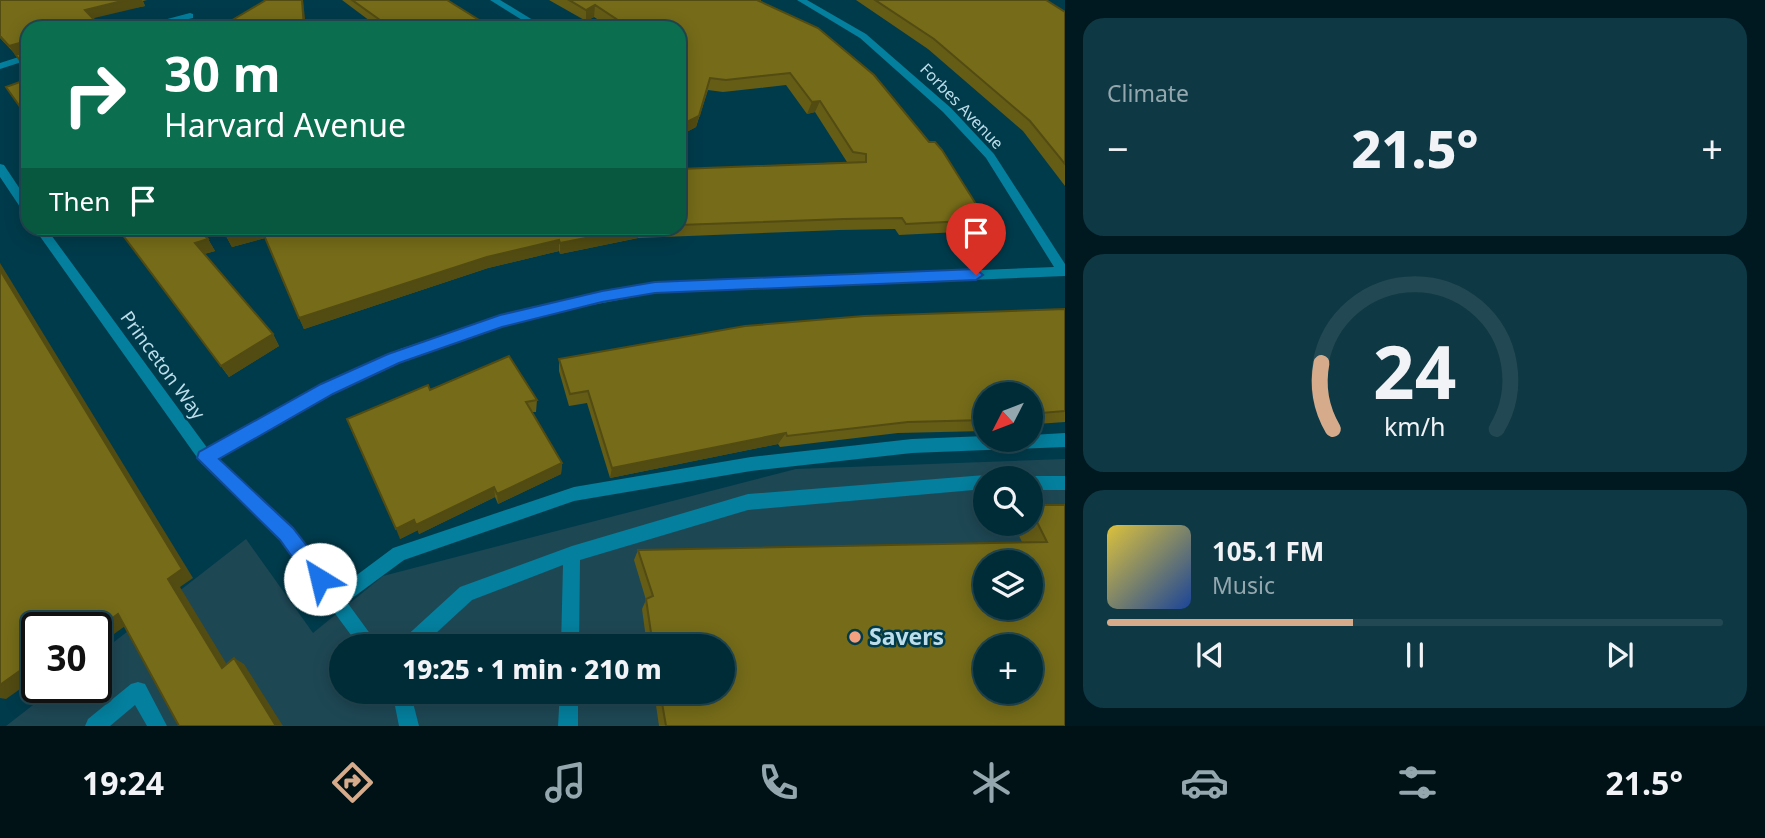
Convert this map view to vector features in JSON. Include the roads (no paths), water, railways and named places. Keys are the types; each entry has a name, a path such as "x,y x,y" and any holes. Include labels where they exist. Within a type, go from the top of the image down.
{"street":[{"path":"494,0 529,21"},
{"name":"Forbes Avenue","path":"801,0 863,36 947,110 990,156 1064,271"},
{"path":"168,21 190,16"},
{"path":"0,66 21,59"},
{"path":"0,168 21,200"},
{"name":"Princeton Way","path":"45,235 206,458 286,534 361,634"},
{"path":"206,458 327,389 393,359 500,321 602,296 655,288 1064,271"},
{"path":"336,601 398,554 574,494 751,464 912,446 1065,440"},
{"path":"1043,482 1065,483"},
{"path":"421,634 466,593 572,554 748,502 973,483"},
{"path":"570,634 572,554"},
{"path":"94,726 138,691 157,726"},
{"path":"404,704 409,726"},
{"path":"568,726 569,704"}],"place":[{"name":"Savers","path":"855,637"}]}
